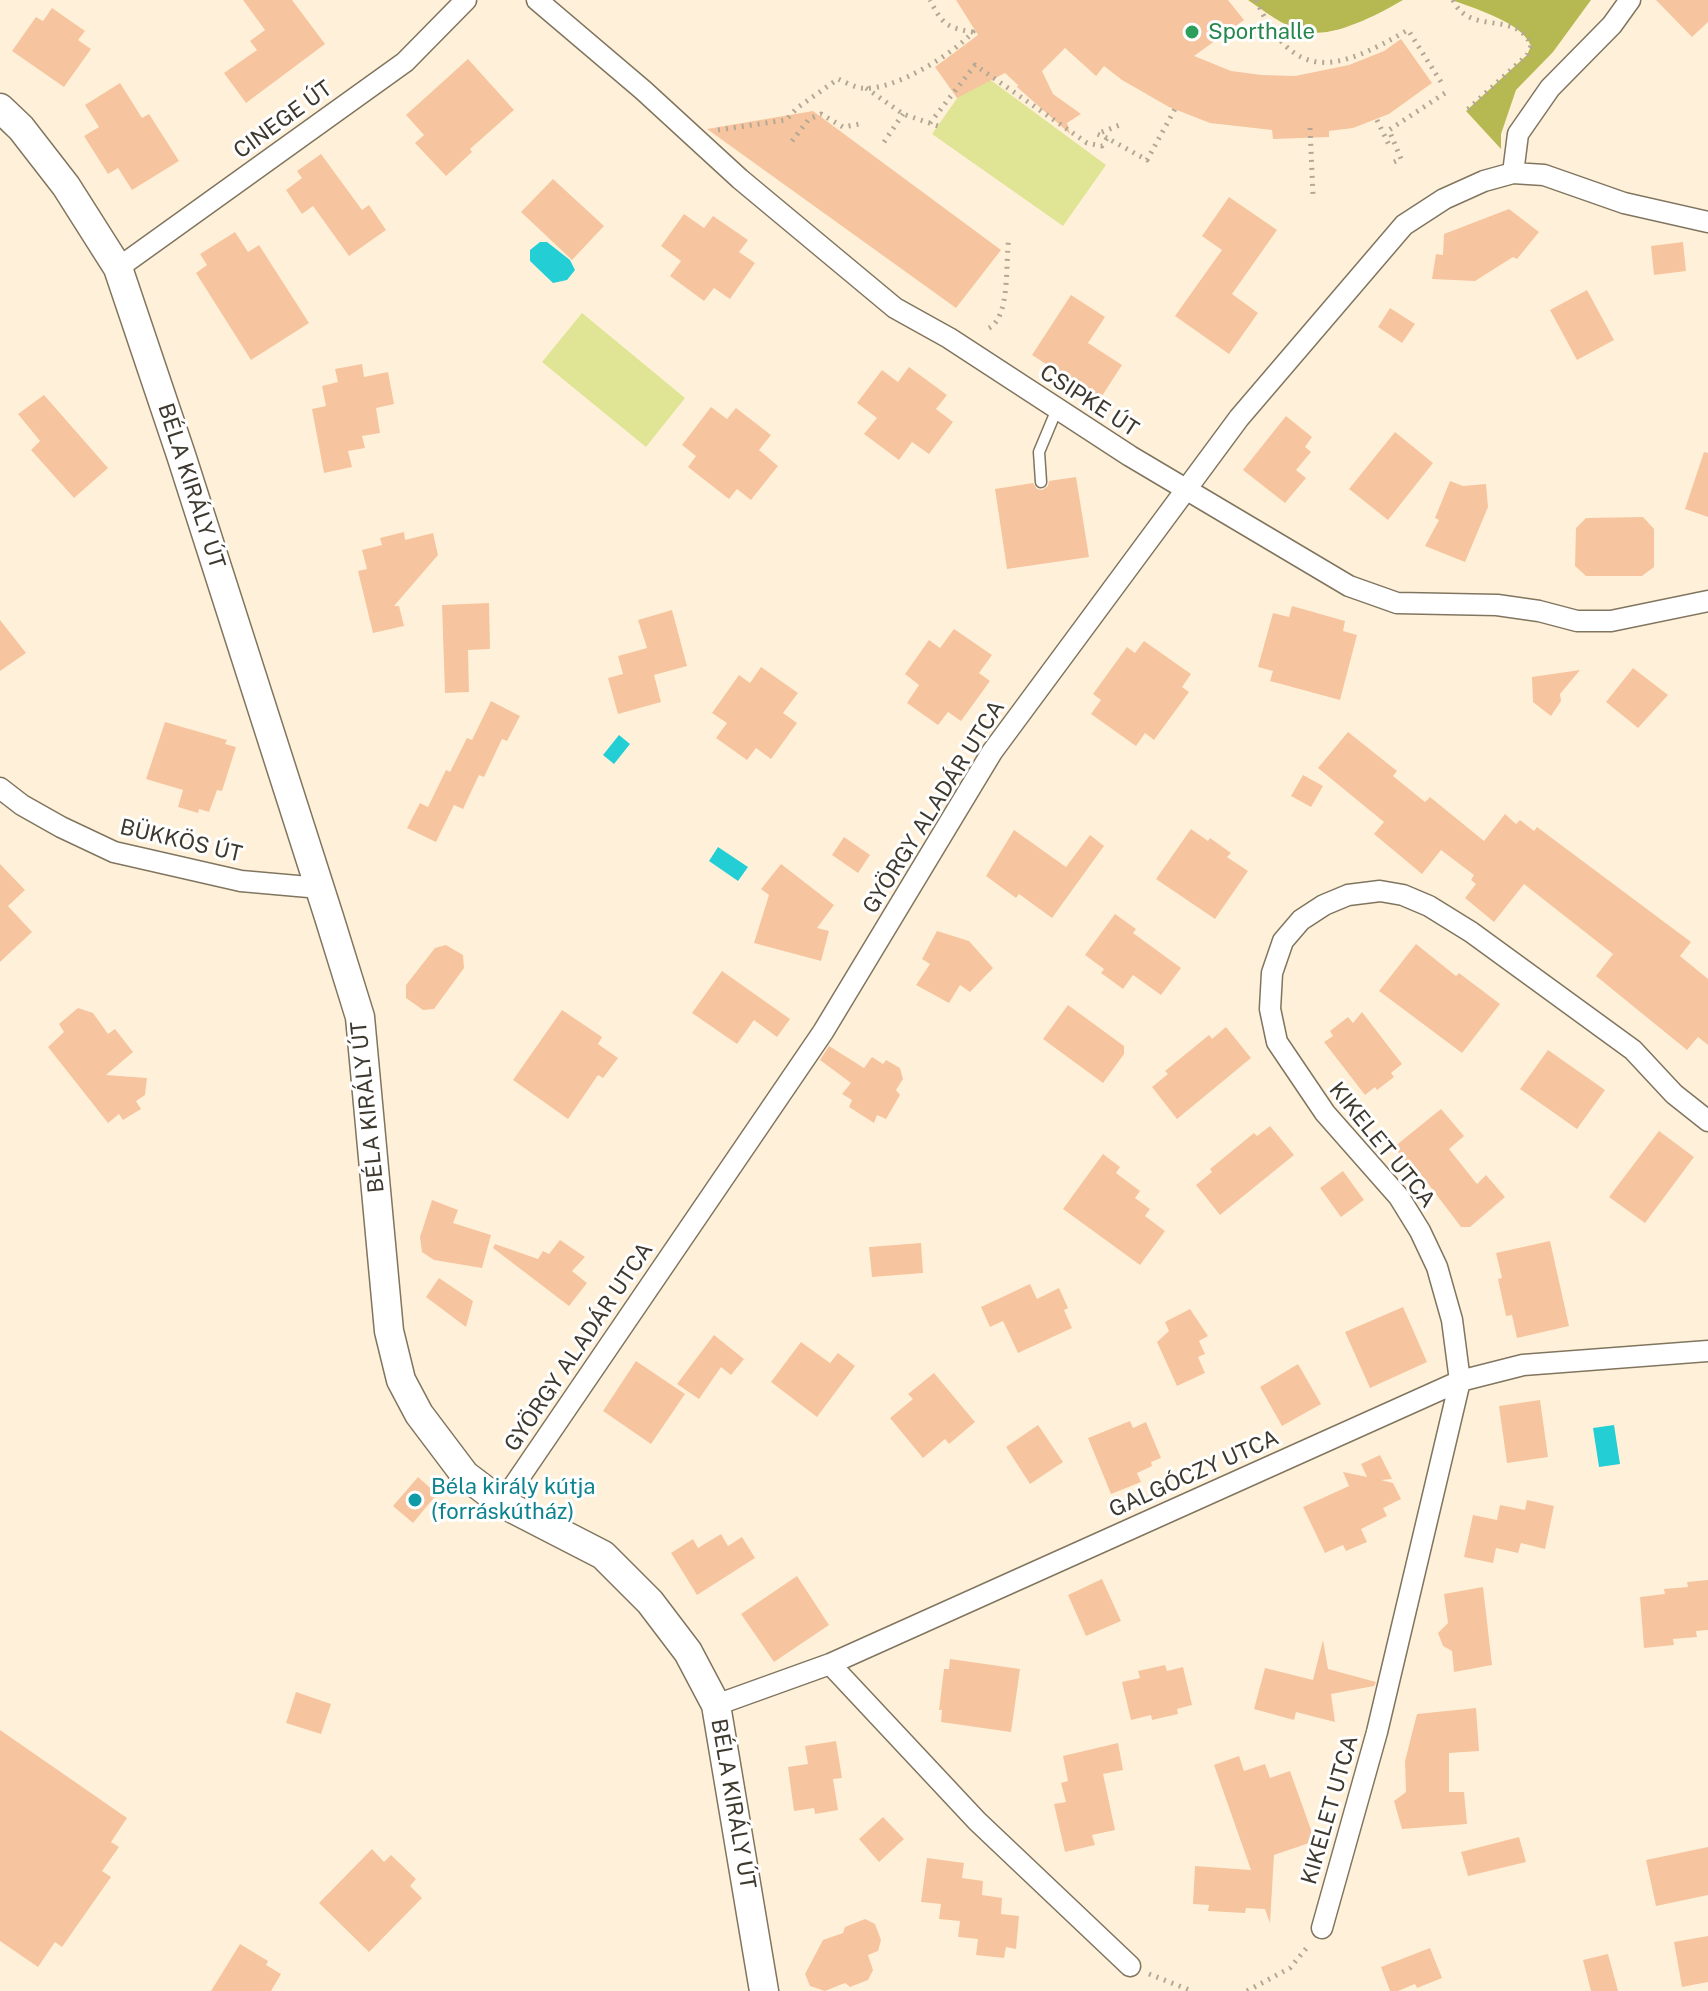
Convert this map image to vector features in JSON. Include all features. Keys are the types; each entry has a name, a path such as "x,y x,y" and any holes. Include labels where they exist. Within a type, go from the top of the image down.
{"street":[{"name":"CINEGE ÚT","path":"118,268 405,62 466,0"},
{"name":"CSIPKE ÚT","path":"537,0 643,90 740,179 895,308 949,338 1187,490 1349,586 1397,603 1497,605 1577,621 1611,621 1708,601"},
{"path":"1513,173 1518,134 1550,88 1612,25 1630,0"},
{"name":"BÉLA KIRÁLY ÚT","path":"0,108 21,128 66,186 118,268 320,888 360,1017 389,1331 401,1380 419,1414 465,1475 502,1503 603,1555 650,1602 688,1652 716,1705 764,1991"},
{"name":"GYÖRGY ALADÁR UTCA","path":"502,1503 823,1032 992,752 1239,418 1404,225 1444,199 1484,181 1513,173 1544,175 1624,203 1708,222"},
{"name":"BÜKKÖS ÚT","path":"0,788 22,805 61,827 114,852 241,881 320,888"},
{"name":"KIKELET UTCA","path":"1322,1928 1377,1732 1460,1381 1452,1320 1437,1267 1420,1231 1399,1197 1325,1113 1277,1042 1270,1009 1272,973 1283,941 1301,920 1324,905 1348,895 1380,891 1403,895 1429,906 1471,932 1633,1050 1674,1094 1708,1121"},
{"name":"GALGÓCZY UTCA","path":"716,1705 830,1664 1460,1381 1523,1365 1708,1351"},
{"path":"830,1664 977,1821 1130,1966"}],"lane":[{"path":"1041,482 1039,452 1057,409"}],"path":[{"path":"865,88 926,68 959,47 973,32 952,29 930,0"},
{"path":"1256,0 1282,45 1292,53 1311,60 1349,60 1408,30 1443,85"},
{"path":"1453,0 1464,16 1517,28 1528,38 1531,46 1527,55 1466,111"},
{"path":"930,123 975,65 1087,143 1102,146 1107,138"},
{"path":"718,130 786,120 797,108 838,79 865,88 903,114 938,126"},
{"path":"1394,162 1401,159 1389,130 1448,91"},
{"path":"1122,124 1097,134 1147,160 1175,109"},
{"path":"792,141 809,119 821,114 843,127 860,124"},
{"path":"884,142 903,114"},
{"path":"1377,120 1389,145"},
{"path":"1310,128 1313,194"},
{"path":"989,328 997,324 1003,311 1009,237"},
{"path":"1247,1991 1290,1968 1322,1928"},
{"path":"1130,1966 1192,1991"}],"green space":[{"path":"977,70 1106,165 1063,226 932,134"},
{"path":"582,313 685,398 646,447 542,362"}],"shaded area":[{"path":"1248,0 1403,0 1341,29 1314,33 1288,26"},
{"path":"1452,0 1591,0 1553,52 1516,90 1501,134 1501,149 1466,111 1527,55 1531,46 1508,23"}],"water":[{"path":"540,242 547,242 570,260 575,270 567,280 553,283 530,261 530,250"},
{"path":"619,735 630,744 614,764 603,755"},
{"path":"718,847 748,867 738,881 709,861"},
{"path":"1614,1425 1620,1464 1599,1467 1593,1428"}],"building":[{"path":"243,0 292,0 325,44 246,103 224,73 257,50 250,41 265,30"},
{"path":"956,0 1228,0 1244,20 1194,56 1231,71 1295,76 1349,65 1384,51 1401,39 1432,83 1389,114 1353,128 1329,131 1329,137 1273,139 1272,130 1210,123 1169,107 1104,66 1096,76 1065,48 1042,71 1053,94 1081,114 1067,123 1070,134 1005,73 957,98 935,67 978,35"},
{"path":"1656,0 1708,0 1708,22 1692,37"},
{"path":"52,8 85,31 78,40 91,49 64,87 12,51 36,17 43,21"},
{"path":"468,59 514,110 470,149 472,152 446,176 415,143 424,135 406,115"},
{"path":"120,83 142,118 149,114 179,161 132,190 118,168 108,174 84,136 99,127 85,105"},
{"path":"813,111 1001,250 956,308 707,129"},
{"path":"321,154 362,210 369,205 386,230 349,256 313,206 302,214 286,190 302,178 297,171"},
{"path":"553,179 604,226 572,260 521,212"},
{"path":"1229,197 1277,230 1232,294 1258,313 1229,354 1175,316 1222,250 1202,236"},
{"path":"1509,209 1539,232 1517,259 1513,257 1475,281 1432,279 1436,254 1443,255 1444,234"},
{"path":"684,214 704,228 713,216 748,240 739,252 755,263 730,299 714,288 704,301 670,276 681,261 661,246"},
{"path":"235,232 248,252 259,245 309,323 251,360 196,273 207,265 200,254"},
{"path":"1683,242 1686,271 1654,275 1651,246"},
{"path":"1587,290 1614,340 1577,360 1550,310"},
{"path":"1071,295 1105,317 1088,343 1122,365 1100,399 1032,355"},
{"path":"1390,308 1415,324 1402,343 1378,327"},
{"path":"362,364 364,377 388,372 394,404 376,408 380,433 362,436 365,448 348,451 352,467 324,473 312,409 326,406 322,386 338,382 335,369"},
{"path":"909,367 947,395 936,409 953,422 929,454 912,442 899,460 864,434 877,418 857,403 882,370 898,382"},
{"path":"44,395 108,468 74,498 31,450 40,441 18,414"},
{"path":"711,407 727,419 736,408 771,435 759,450 778,466 751,500 737,489 729,499 688,467 696,456 682,445"},
{"path":"1286,416 1312,437 1305,447 1311,452 1296,470 1306,478 1285,503 1243,470"},
{"path":"1395,432 1433,463 1388,520 1349,489"},
{"path":"1704,452 1708,453 1708,517 1685,509"},
{"path":"1076,477 1089,557 1007,569 995,489 1033,483 1042,490 1049,481"},
{"path":"1450,481 1463,486 1486,484 1488,507 1465,562 1425,546 1439,520 1435,518"},
{"path":"1643,517 1654,529 1654,567 1642,576 1586,576 1575,566 1576,528 1586,518"},
{"path":"404,532 405,540 433,533 438,555 394,606 399,606 404,626 373,633 358,571 367,569 362,550 382,545 380,538"},
{"path":"489,603 490,649 468,650 469,692 445,693 442,605"},
{"path":"1292,606 1345,621 1343,631 1357,635 1340,700 1270,681 1273,671 1258,667 1273,613 1289,617"},
{"path":"672,610 687,666 654,675 661,702 618,714 608,678 623,674 618,656 647,648 638,620"},
{"path":"0,620 26,653 0,671"},
{"path":"954,629 992,655 979,673 990,681 961,721 948,712 938,725 907,703 919,685 905,674 929,640 940,648"},
{"path":"1144,641 1191,674 1182,687 1189,692 1154,740 1145,733 1136,746 1091,714 1101,700 1093,694 1127,647 1135,653"},
{"path":"761,667 798,693 783,713 797,723 771,759 756,748 747,760 716,738 727,723 712,713 739,675 750,683"},
{"path":"1633,668 1668,695 1638,728 1606,702"},
{"path":"1580,670 1560,694 1561,701 1551,716 1533,702 1532,677"},
{"path":"491,701 520,716 507,741 502,739 484,777 479,775 463,809 454,805 436,842 407,828 420,803 428,807 446,770 450,772 467,738 472,740"},
{"path":"165,722 227,740 225,744 236,747 222,791 217,790 209,812 199,809 198,813 178,807 183,790 146,779"},
{"path":"1348,732 1397,771 1393,776 1425,802 1430,797 1484,841 1505,814 1516,824 1520,820 1534,831 1537,827 1691,942 1680,956 1708,979 1708,1045 1698,1037 1687,1050 1596,976 1613,954 1524,884 1494,922 1465,898 1476,884 1471,880 1474,875 1441,850 1422,874 1374,834 1384,822 1318,768"},
{"path":"1303,775 1323,786 1311,807 1291,796"},
{"path":"1191,829 1231,853 1227,857 1248,871 1215,919 1156,879"},
{"path":"1014,830 1066,867 1090,835 1104,846 1052,918 1019,894 1016,898 986,876"},
{"path":"844,837 870,855 858,873 832,855"},
{"path":"0,864 25,890 8,906 32,932 0,962"},
{"path":"781,864 834,905 817,928 829,931 821,961 754,943 769,895 761,889"},
{"path":"1115,914 1136,929 1133,933 1181,968 1161,995 1133,975 1123,989 1101,973 1104,969 1085,955"},
{"path":"937,931 969,941 993,968 970,992 960,985 949,1003 916,985 930,964 922,959"},
{"path":"1416,944 1456,976 1459,973 1500,1004 1462,1053 1379,991"},
{"path":"446,945 463,955 464,968 434,1009 423,1010 406,998 406,985 435,948"},
{"path":"722,971 790,1019 777,1037 754,1020 737,1044 692,1013"},
{"path":"1068,1005 1124,1046 1124,1054 1103,1083 1043,1039"},
{"path":"78,1008 93,1013 108,1034 115,1029 133,1052 106,1075 147,1078 145,1095 136,1101 141,1109 123,1120 119,1114 108,1123 48,1047 64,1032 59,1024"},
{"path":"562,1010 602,1037 598,1044 618,1058 603,1078 598,1075 568,1119 513,1080"},
{"path":"1362,1012 1402,1064 1391,1073 1394,1077 1365,1095 1324,1042 1333,1036 1330,1031 1348,1017 1353,1023"},
{"path":"1226,1027 1251,1058 1177,1119 1152,1087 1168,1074 1165,1071 1209,1035 1212,1039"},
{"path":"829,1046 864,1068 872,1057 883,1064 886,1060 900,1068 903,1079 896,1090 900,1095 886,1119 877,1115 874,1123 849,1107 852,1100 842,1094 851,1083 820,1060"},
{"path":"1548,1050 1605,1090 1577,1129 1520,1089"},
{"path":"1441,1109 1464,1136 1449,1149 1477,1184 1486,1175 1505,1197 1470,1227 1461,1227 1413,1164 1410,1166 1394,1147"},
{"path":"1270,1126 1294,1155 1220,1215 1196,1185 1212,1172 1210,1169 1254,1133 1257,1136"},
{"path":"1659,1131 1694,1157 1645,1223 1609,1197"},
{"path":"1103,1154 1120,1167 1116,1173 1140,1191 1135,1198 1150,1209 1145,1216 1165,1231 1140,1265 1063,1209"},
{"path":"1343,1171 1364,1200 1341,1217 1320,1188"},
{"path":"432,1200 458,1210 453,1223 491,1235 482,1268 434,1260 422,1252 420,1237"},
{"path":"560,1240 585,1257 572,1271 587,1283 569,1306 493,1248 495,1244 538,1259 543,1251 549,1254"},
{"path":"1550,1241 1569,1326 1517,1338 1512,1315 1506,1316 1496,1253"},
{"path":"921,1243 923,1273 872,1277 869,1247"},
{"path":"439,1278 473,1301 466,1327 426,1297"},
{"path":"1030,1284 1037,1299 1059,1288 1072,1328 1018,1353 1003,1321 990,1327 981,1307"},
{"path":"1403,1307 1427,1362 1370,1388 1345,1332"},
{"path":"1190,1309 1208,1336 1199,1341 1205,1354 1198,1357 1205,1373 1177,1386 1157,1342 1169,1331 1165,1322"},
{"path":"714,1335 744,1359 731,1375 721,1367 699,1399 677,1384"},
{"path":"801,1342 830,1363 838,1353 855,1366 817,1417 771,1382"},
{"path":"636,1361 685,1394 651,1444 603,1411"},
{"path":"1298,1364 1321,1404 1282,1426 1260,1387"},
{"path":"934,1373 975,1422 949,1444 945,1439 923,1458 890,1418 913,1399 908,1394"},
{"path":"1540,1400 1548,1457 1507,1463 1499,1406"},
{"path":"1130,1421 1133,1428 1146,1422 1161,1458 1137,1473 1141,1482 1111,1494 1088,1438"},
{"path":"1038,1425 1063,1462 1030,1484 1006,1447"},
{"path":"1380,1455 1392,1479 1381,1480 1393,1483 1401,1499 1383,1508 1387,1516 1361,1529 1367,1542 1346,1551 1343,1545 1325,1553 1303,1507 1349,1486 1343,1472 1367,1477 1361,1464"},
{"name":"Béla király kútja (forráskútház)","path":"418,1477 437,1494 413,1523 393,1506"},
{"path":"1527,1500 1554,1506 1545,1549 1521,1543 1518,1553 1496,1548 1493,1563 1464,1557 1473,1515 1497,1520 1500,1505 1525,1510"},
{"path":"721,1534 728,1546 742,1537 755,1558 697,1595 671,1553 693,1539 698,1548"},
{"path":"797,1576 829,1625 774,1662 741,1614"},
{"path":"1102,1579 1121,1621 1086,1636 1068,1595"},
{"path":"1708,1580 1708,1630 1696,1631 1697,1637 1673,1639 1674,1645 1644,1648 1640,1597 1665,1594 1664,1589 1688,1587 1687,1582"},
{"path":"1483,1587 1492,1665 1454,1672 1452,1651 1443,1646 1438,1633 1448,1623 1444,1594"},
{"path":"1323,1640 1328,1669 1376,1682 1374,1686 1331,1694 1335,1722 1296,1712 1294,1720 1254,1709 1265,1668 1313,1680"},
{"path":"950,1659 1020,1669 1011,1732 941,1722 942,1710 939,1710 944,1669 949,1669"},
{"path":"1165,1665 1167,1671 1183,1667 1192,1705 1177,1709 1178,1714 1152,1720 1151,1715 1131,1720 1122,1682 1140,1678 1138,1671"},
{"path":"296,1692 331,1704 321,1734 286,1723"},
{"path":"1476,1708 1479,1751 1449,1753 1449,1792 1464,1792 1467,1824 1402,1829 1394,1801 1406,1792 1405,1761 1417,1714"},
{"path":"0,1730 127,1818 111,1842 119,1847 102,1871 111,1877 62,1947 55,1942 38,1967 0,1941"},
{"path":"836,1741 842,1778 833,1779 838,1810 815,1814 814,1808 794,1811 788,1767 808,1764 805,1746"},
{"path":"1118,1743 1123,1770 1103,1774 1115,1830 1092,1835 1095,1845 1065,1852 1054,1804 1066,1802 1061,1783 1068,1781 1063,1756"},
{"path":"1239,1756 1244,1771 1265,1764 1270,1778 1290,1771 1315,1841 1274,1855 1270,1923 1265,1909 1246,1908 1245,1913 1208,1911 1209,1905 1193,1904 1195,1866 1251,1870 1214,1765"},
{"path":"883,1817 904,1839 879,1862 859,1839"},
{"path":"1519,1837 1526,1862 1468,1876 1461,1852"},
{"path":"1708,1847 1708,1895 1656,1906 1646,1860"},
{"path":"372,1849 384,1862 391,1855 416,1879 410,1886 422,1898 369,1952 319,1903"},
{"path":"927,1858 964,1863 962,1878 983,1881 982,1895 1002,1898 1001,1914 1019,1916 1016,1949 1006,1947 1004,1958 976,1955 978,1939 958,1937 960,1921 939,1919 941,1904 921,1902"},
{"path":"865,1919 875,1924 881,1940 878,1951 868,1955 873,1970 868,1980 850,1987 845,1983 825,1991 810,1986 805,1974 823,1940 843,1933 845,1927"},
{"path":"1708,1936 1708,1982 1682,1987 1674,1942"},
{"path":"240,1944 268,1961 266,1965 281,1974 271,1991 211,1991"},
{"path":"1430,1948 1442,1978 1417,1988 1415,1984 1390,1991 1381,1967"},
{"path":"1608,1954 1618,1991 1591,1991 1583,1960"}],"place":[{"name":"Sporthalle","path":"1192,32"},
{"name":"Béla király kútja (forráskútház)","path":"415,1500"}]}
